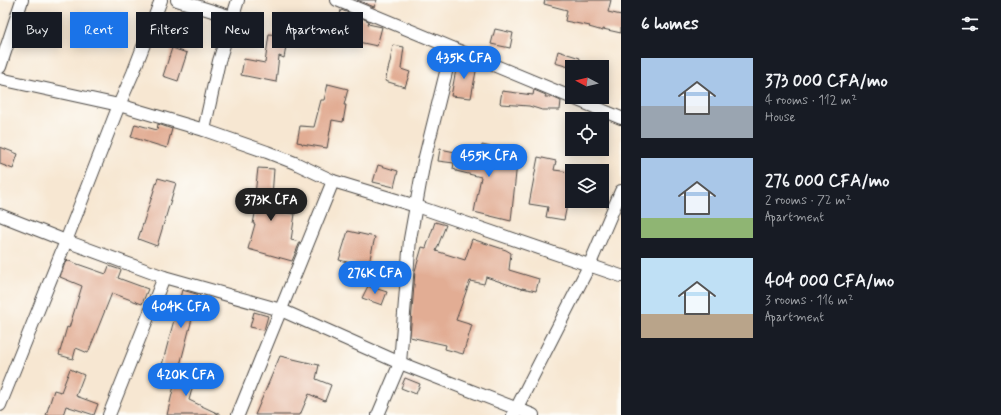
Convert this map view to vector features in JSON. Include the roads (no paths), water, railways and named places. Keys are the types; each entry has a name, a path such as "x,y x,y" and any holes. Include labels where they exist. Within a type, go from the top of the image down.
{"street":[{"path":"0,67 22,0"},
{"path":"0,405 161,0"},
{"path":"177,0 216,12"},
{"path":"234,12 238,0"},
{"path":"337,0 621,118"},
{"path":"204,130 223,48"},
{"path":"378,415 400,363 410,239 424,161 452,48"},
{"path":"0,79 119,105 204,130 295,163 333,181 416,206 621,276"},
{"path":"238,415 333,181"},
{"path":"515,412 589,266 621,191"},
{"path":"0,215 164,278 281,310 515,412 533,415"},
{"path":"108,415 164,278"}]}
